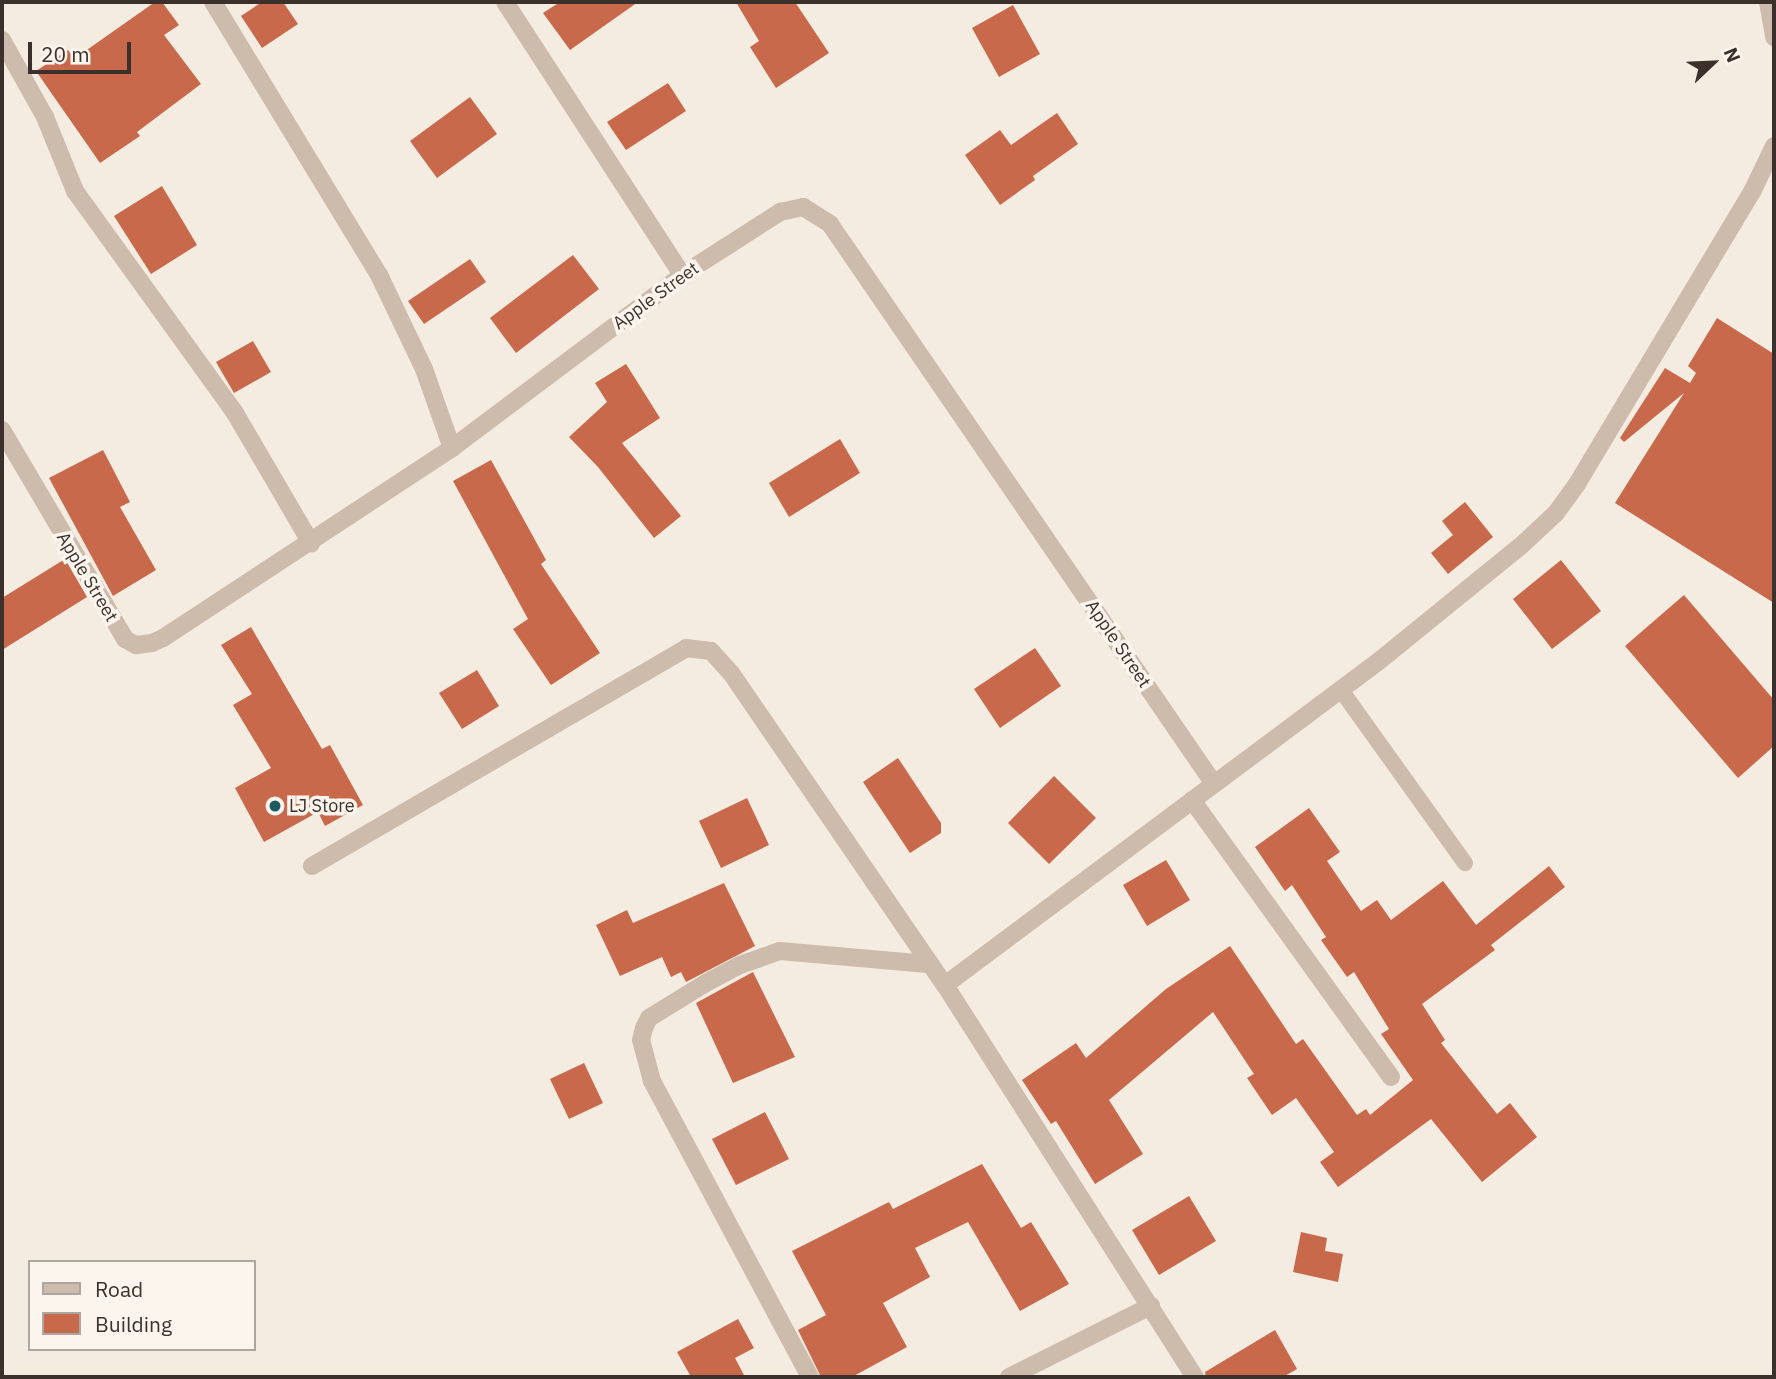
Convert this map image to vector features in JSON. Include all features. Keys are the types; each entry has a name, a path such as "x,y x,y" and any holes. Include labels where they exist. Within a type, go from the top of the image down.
{"street":[{"path":"213,2 379,275 424,369 452,448"},
{"path":"505,2 682,275"},
{"path":"1768,2 1774,37"},
{"path":"2,40 45,117 75,191 235,413 311,542"},
{"path":"944,985 1341,690 1524,543 1556,513 1577,484 1752,192 1774,146"},
{"name":"Apple Street","path":"2,430 103,606 125,639 136,645 163,638 452,448 682,275 791,208 803,207 830,223 1214,784"},
{"path":"312,866 686,648 711,651 731,673 930,964 1195,1377"},
{"path":"1192,800 1391,1077"},
{"path":"810,1377 652,1081 641,1040 644,1028 649,1018 706,983 740,965 780,951 930,964"},
{"path":"1009,1377 1151,1306"}],"lane":[{"path":"1341,690 1465,863"}],"building":[{"path":"155,2 162,2 179,25 164,35 201,84 137,132 140,136 100,163 36,71 68,50 74,59"},
{"path":"262,2 283,2 298,24 262,48 241,16"},
{"path":"560,2 638,2 570,50 543,13"},
{"path":"736,2 795,2 829,53 776,88 750,47 759,41"},
{"path":"1013,5 1040,54 999,77 972,28"},
{"path":"668,83 686,111 626,150 607,122"},
{"path":"470,97 497,134 437,178 410,141"},
{"path":"1057,113 1078,144 1033,176 1035,180 1000,205 965,155 1000,130 1011,145"},
{"path":"162,186 197,245 151,274 114,216"},
{"path":"573,255 599,289 516,353 490,318"},
{"path":"470,259 486,282 424,324 408,301"},
{"path":"1717,318 1774,354 1774,603 1615,503 1684,393 1624,442 1620,438 1665,368 1690,383 1696,373 1688,366"},
{"path":"253,341 271,372 234,393 216,362"},
{"path":"626,364 660,418 622,443 681,516 654,538 598,467 569,437 607,402 595,383"},
{"path":"840,439 860,473 789,517 769,483"},
{"path":"103,450 130,502 120,507 156,570 113,596 49,478"},
{"path":"491,460 546,560 541,564 600,653 551,685 513,629 528,619 453,481"},
{"path":"1465,502 1493,537 1448,574 1431,553 1453,535 1442,521"},
{"path":"65,559 87,597 2,650 2,598"},
{"path":"1561,560 1601,611 1552,649 1513,599"},
{"path":"1684,595 1774,700 1774,746 1738,778 1625,646"},
{"path":"251,627 322,749 330,745 363,805 325,826 318,812 264,842 235,788 271,768 233,705 252,694 221,645"},
{"path":"1035,648 1061,686 1000,728 974,689"},
{"path":"477,670 499,706 462,729 439,693"},
{"path":"898,758 941,823 941,833 910,853 863,782"},
{"path":"1054,776 1096,818 1049,864 1008,823"},
{"path":"747,798 769,845 721,868 699,821"},
{"path":"1309,808 1340,852 1327,861 1361,911 1377,900 1391,920 1443,881 1476,925 1549,866 1565,887 1491,945 1495,950 1422,1004 1445,1040 1441,1043 1497,1114 1510,1103 1537,1137 1482,1182 1431,1119 1338,1187 1320,1162 1334,1152 1296,1098 1272,1115 1247,1078 1254,1074 1213,1012 1109,1100 1143,1154 1095,1184 1056,1121 1051,1124 1022,1080 1076,1043 1086,1058 1166,989 1230,946 1296,1044 1303,1039 1357,1115 1366,1109 1370,1115 1413,1080 1381,1034 1389,1029 1354,972 1347,977 1321,940 1326,937 1292,885 1285,891 1255,847"},
{"path":"1166,860 1190,900 1147,926 1123,885"},
{"path":"724,883 755,946 686,982 681,972 671,977 662,957 620,976 596,925 627,910 633,923"},
{"path":"753,972 795,1057 733,1083 696,1003"},
{"path":"584,1063 603,1103 569,1119 550,1079"},
{"path":"765,1112 789,1159 736,1185 712,1139"},
{"path":"982,1164 1021,1228 1031,1222 1069,1284 1020,1311 968,1222 915,1248 930,1277 883,1303 907,1347 852,1377 821,1377 798,1330 826,1315 792,1251 889,1202 893,1209"},
{"path":"1189,1196 1216,1241 1159,1275 1132,1230"},
{"path":"1301,1232 1327,1238 1325,1251 1343,1254 1338,1282 1293,1272"},
{"path":"738,1319 754,1348 735,1358 745,1377 691,1377 677,1352"},
{"path":"1275,1330 1297,1369 1283,1377 1206,1377 1205,1372"}],"place":[{"name":"LJ Store","path":"275,806"}]}
